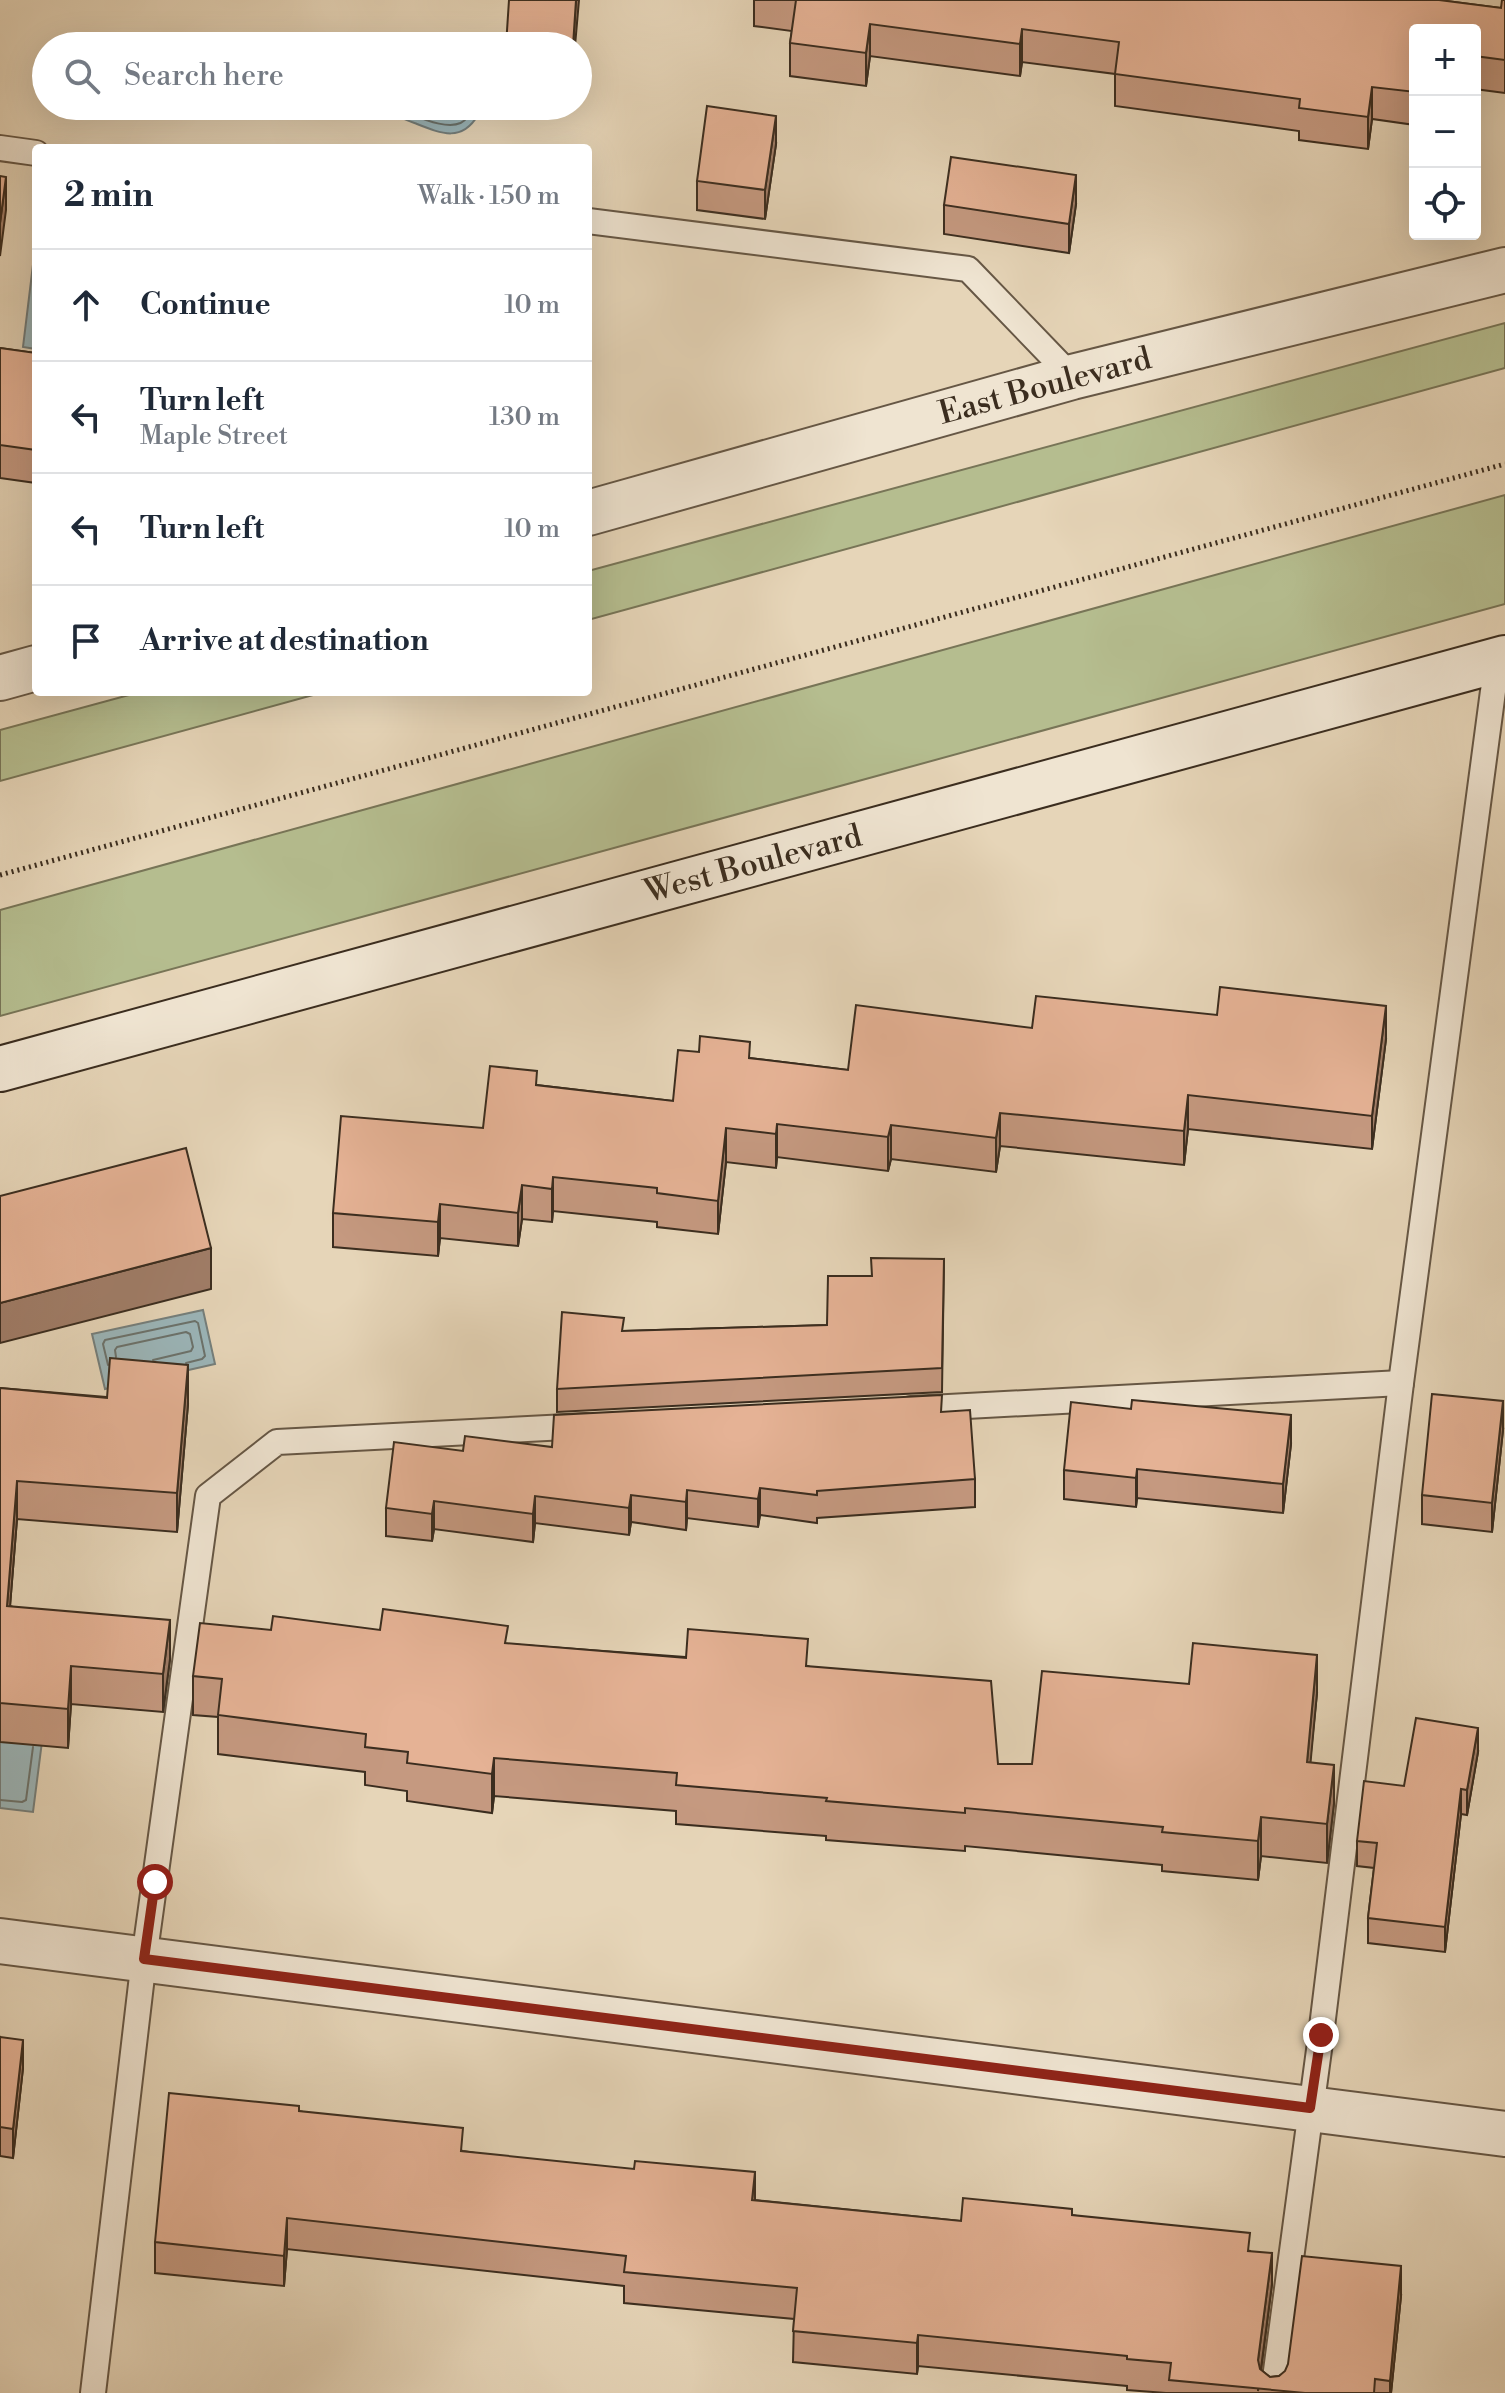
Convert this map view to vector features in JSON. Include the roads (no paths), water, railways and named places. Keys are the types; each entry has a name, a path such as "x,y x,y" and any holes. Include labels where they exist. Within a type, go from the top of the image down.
{"street":[{"name":"East Boulevard","path":"592,512 1072,377 1505,270"},
{"name":"West Boulevard","path":"0,1069 1501,660"},
{"path":"0,678 32,669"},
{"path":"0,1941 1505,2134"}],"lane":[{"path":"0,148 32,152"},
{"path":"592,222 968,269 1072,377"},
{"path":"1273,2393 1401,1383 1501,660"},
{"path":"894,1410 1401,1383"},
{"path":"93,2393 144,1959 208,1496 277,1442 609,1425"}],"water":[{"path":"406,120 475,120 458,132 443,133"},
{"path":"32,273 32,348 23,347"},
{"path":"203,1310 215,1364 105,1389 92,1334"},
{"path":"51,1671 33,1812 0,1808 0,1698"}]}
